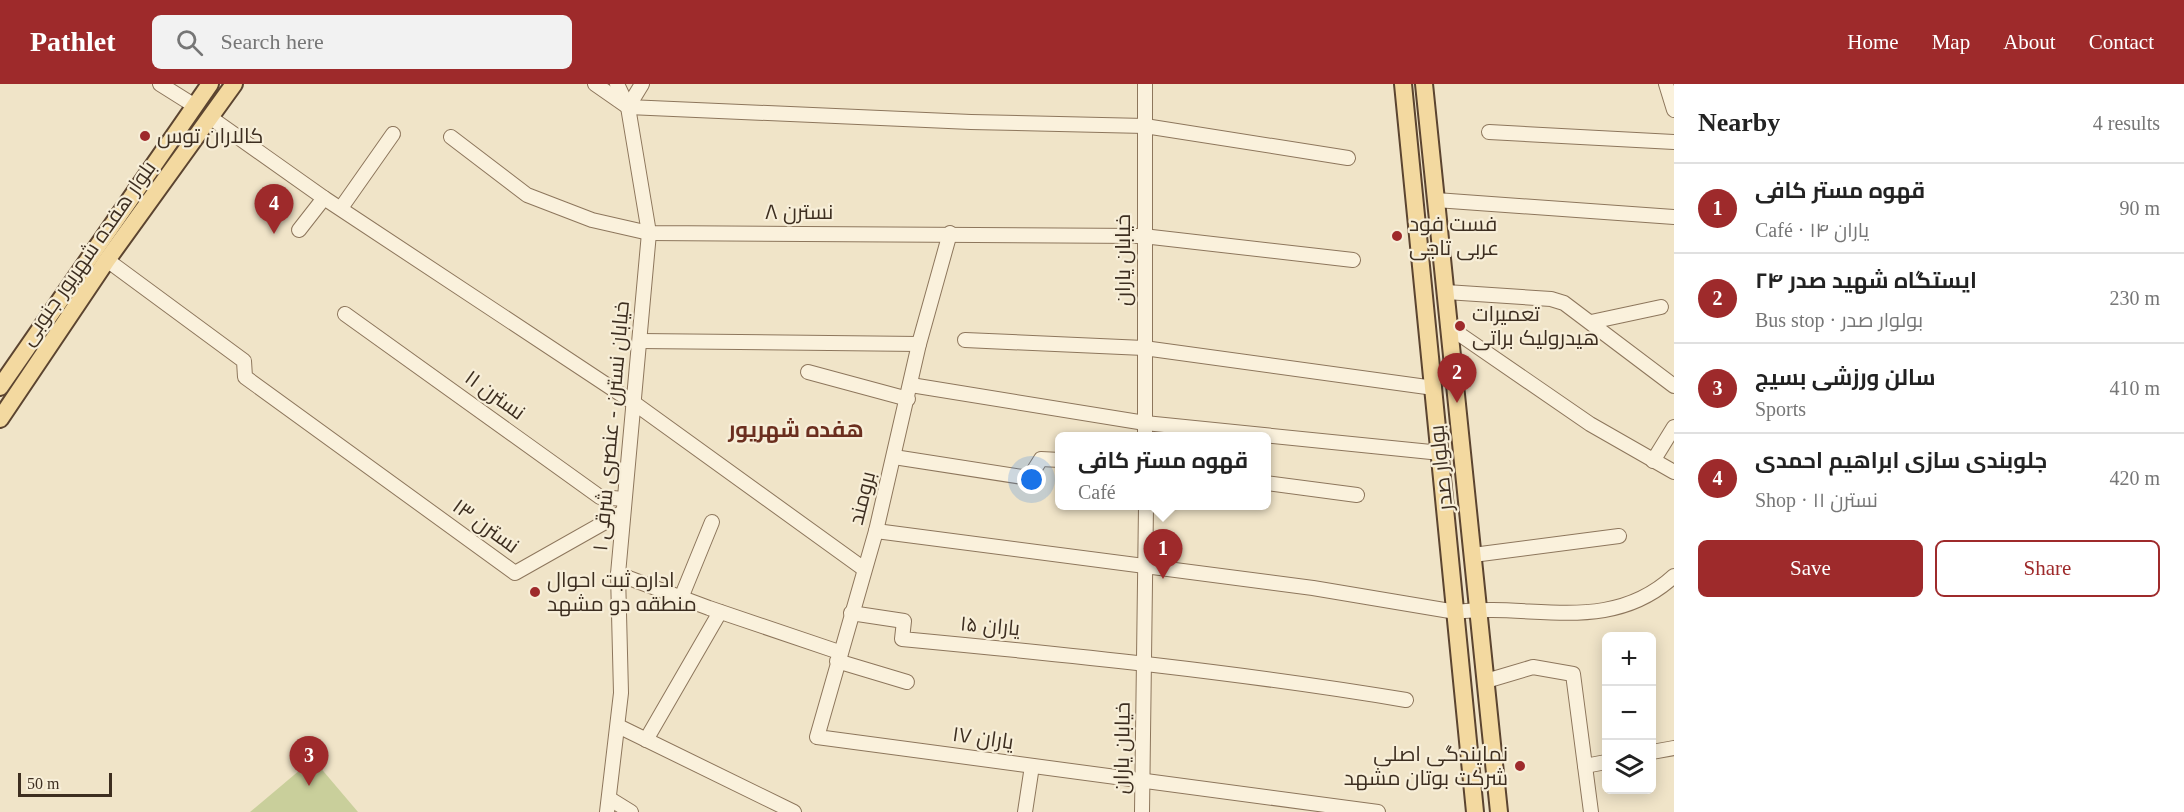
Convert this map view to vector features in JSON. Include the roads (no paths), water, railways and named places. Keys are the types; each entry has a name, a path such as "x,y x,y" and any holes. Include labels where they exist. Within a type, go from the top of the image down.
{"main road":[{"name":"بلوار هفده شهریور جنوبی","path":"0,387 210,84"},
{"name":"بلوار هفده شهریور جنوبی","path":"0,419 106,260 234,84"},
{"name":"بولوار صدر","path":"1403,84 1475,812"},
{"name":"بولوار صدر","path":"1424,84 1499,812"}],"street":[{"path":"160,84 195,106"},
{"path":"642,84 628,106 971,122 1145,126 1348,158"},
{"name":"خیابان یاران","path":"1145,84 1143,236 1145,430"},
{"path":"1666,84 1674,110"},
{"name":"خیابان نسترن - عنصری شرقی ۱","path":"607,85 628,106 649,233 618,574 621,693 608,805"},
{"path":"211,118 324,198 634,403 864,569"},
{"path":"1489,132 1674,142"},
{"path":"341,208 393,134"},
{"name":"نسترن ۸","path":"451,137 527,195 592,220 649,233 950,233 1143,236 1353,260"},
{"path":"299,230 324,198"},
{"path":"1436,200 1674,217"},
{"name":"برومند","path":"817,737 838,657 876,531 919,344 950,233"},
{"name":"نسترن ۱۳","path":"106,260 243,361 244,377 515,573 623,506"},
{"path":"1446,292 1551,299 1564,303 1674,386"},
{"path":"1591,322 1661,307"},
{"name":"نسترن ۱۱","path":"345,314 600,497 623,506"},
{"path":"1449,327 1590,424 1674,472"},
{"path":"640,340 919,344"},
{"path":"965,340 1144,348 1369,381 1434,388"},
{"path":"808,372 909,392 1145,430 1178,432"},
{"path":"1653,461 1674,427"},
{"path":"1271,438 1441,453"},
{"path":"894,456 1029,478 1041,459 1055,460"},
{"path":"1271,484 1357,495"},
{"name":"خیابان یاران","path":"1142,812 1146,510"},
{"path":"681,598 712,522"},
{"path":"876,531 1146,564 1313,588 1456,612 1478,609 1584,615 1624,605 1658,591 1674,576"},
{"path":"1473,555 1619,536"},
{"path":"618,574 907,682"},
{"path":"646,740 720,612"},
{"name":"یاران ۱۵","path":"851,613 904,621 902,639 1144,662"},
{"path":"1144,662 1295,682 1406,700"},
{"path":"1486,681 1533,667 1573,674 1591,812"},
{"path":"618,726 794,812"},
{"name":"یاران ۱۷","path":"817,737 1143,781 1305,800 1378,812"},
{"path":"1656,751 1674,748"},
{"path":"1585,766 1602,763"},
{"path":"1025,812 1032,766"},
{"path":"608,805 631,812"}],"place":[{"name":"كالاران توس","path":"145,136"},
{"name":"جلوبندی سازی ابراهیم احمدی","path":"274,234"},
{"name":"فست فود عربی تاجی","path":"1397,236"},
{"name":"تعمیرات هیدرولیک براتی","path":"1460,326"},
{"name":"ایستگاه شهید صدر ۲۴","path":"1457,403"},
{"name":"قهوه مستر کافی","path":"1163,579"},
{"name":"اداره ثبت احوال منطقه دو مشهد","path":"535,592"},
{"name":"نمایندگی اصلی شرکت بوتان مشهد","path":"1520,766"},
{"name":"سالن ورزشی بسیج","path":"309,786"}],"district":[{"name":"هفده شهریور","path":"796,429"}]}
